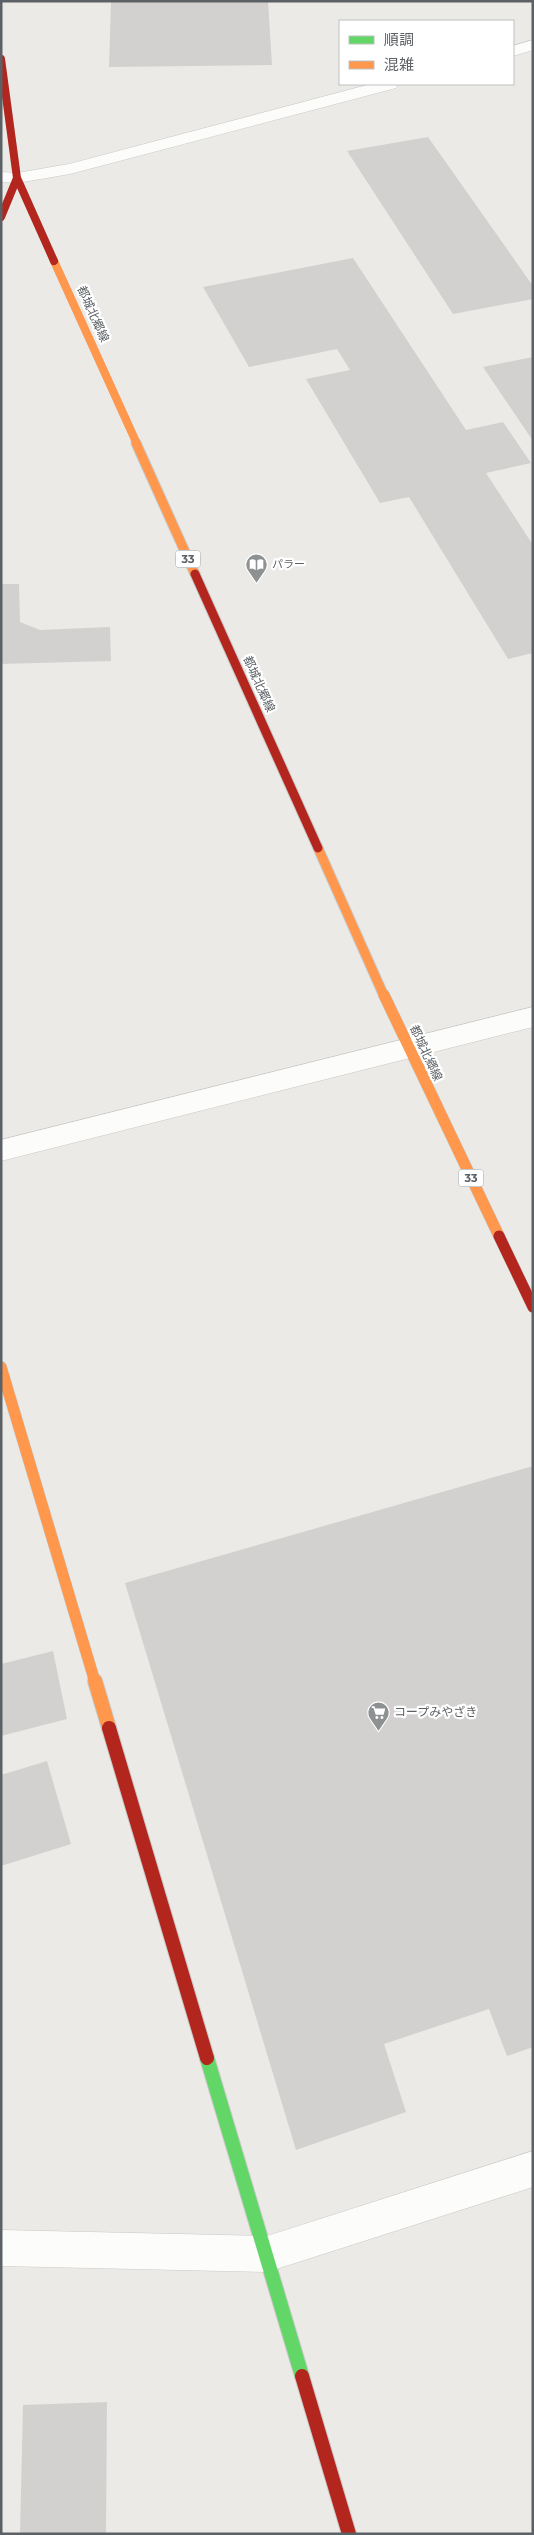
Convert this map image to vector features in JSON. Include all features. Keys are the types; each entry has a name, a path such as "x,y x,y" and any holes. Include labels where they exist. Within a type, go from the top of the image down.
{"main road":[{"name":"都城北郷線","path":"1,60 9,178 408,1049 533,1307"},
{"path":"1,217 9,178"},
{"path":"1,1367 349,2534"}],"street":[{"path":"514,51 533,46"},
{"path":"9,178 70,169 386,85"},
{"path":"1,1150 533,1017"},
{"path":"1,2248 267,2254 533,2168"}],"building":[{"path":"111,1 268,1 272,65 109,67"},
{"path":"428,137 533,286 533,299 453,314 347,151"},
{"path":"353,258 466,430 503,422 531,463 486,473 533,545 533,653 508,659 409,497 380,503 306,379 350,370 337,349 249,367 203,287"},
{"path":"533,357 533,441 483,367"},
{"path":"1,584 19,584 20,622 40,630 110,627 111,661 1,664"},
{"path":"533,1466 533,2047 507,2056 489,2009 384,2044 406,2112 296,2150 125,1583"},
{"path":"53,1651 67,1719 1,1736 1,1664"},
{"path":"47,1761 71,1844 1,1866 1,1775"},
{"path":"107,2402 106,2534 20,2534 23,2405"}],"traffic: fast":[{"path":"207,2058 302,2376"}],"traffic: slow":[{"path":"54,261 195,574"},
{"path":"318,848 408,1049 499,1236"},
{"path":"1,1367 109,1728"}],"traffic: jam":[{"path":"1,59 17,178 54,261"},
{"path":"1,217 17,178"},
{"path":"195,574 318,848"},
{"path":"499,1236 533,1307"},
{"path":"109,1728 207,2058"},
{"path":"302,2376 349,2534"}],"place":[{"name":"パラー","path":"256,583"},
{"name":"コープみやざき","path":"378,1731"}]}
